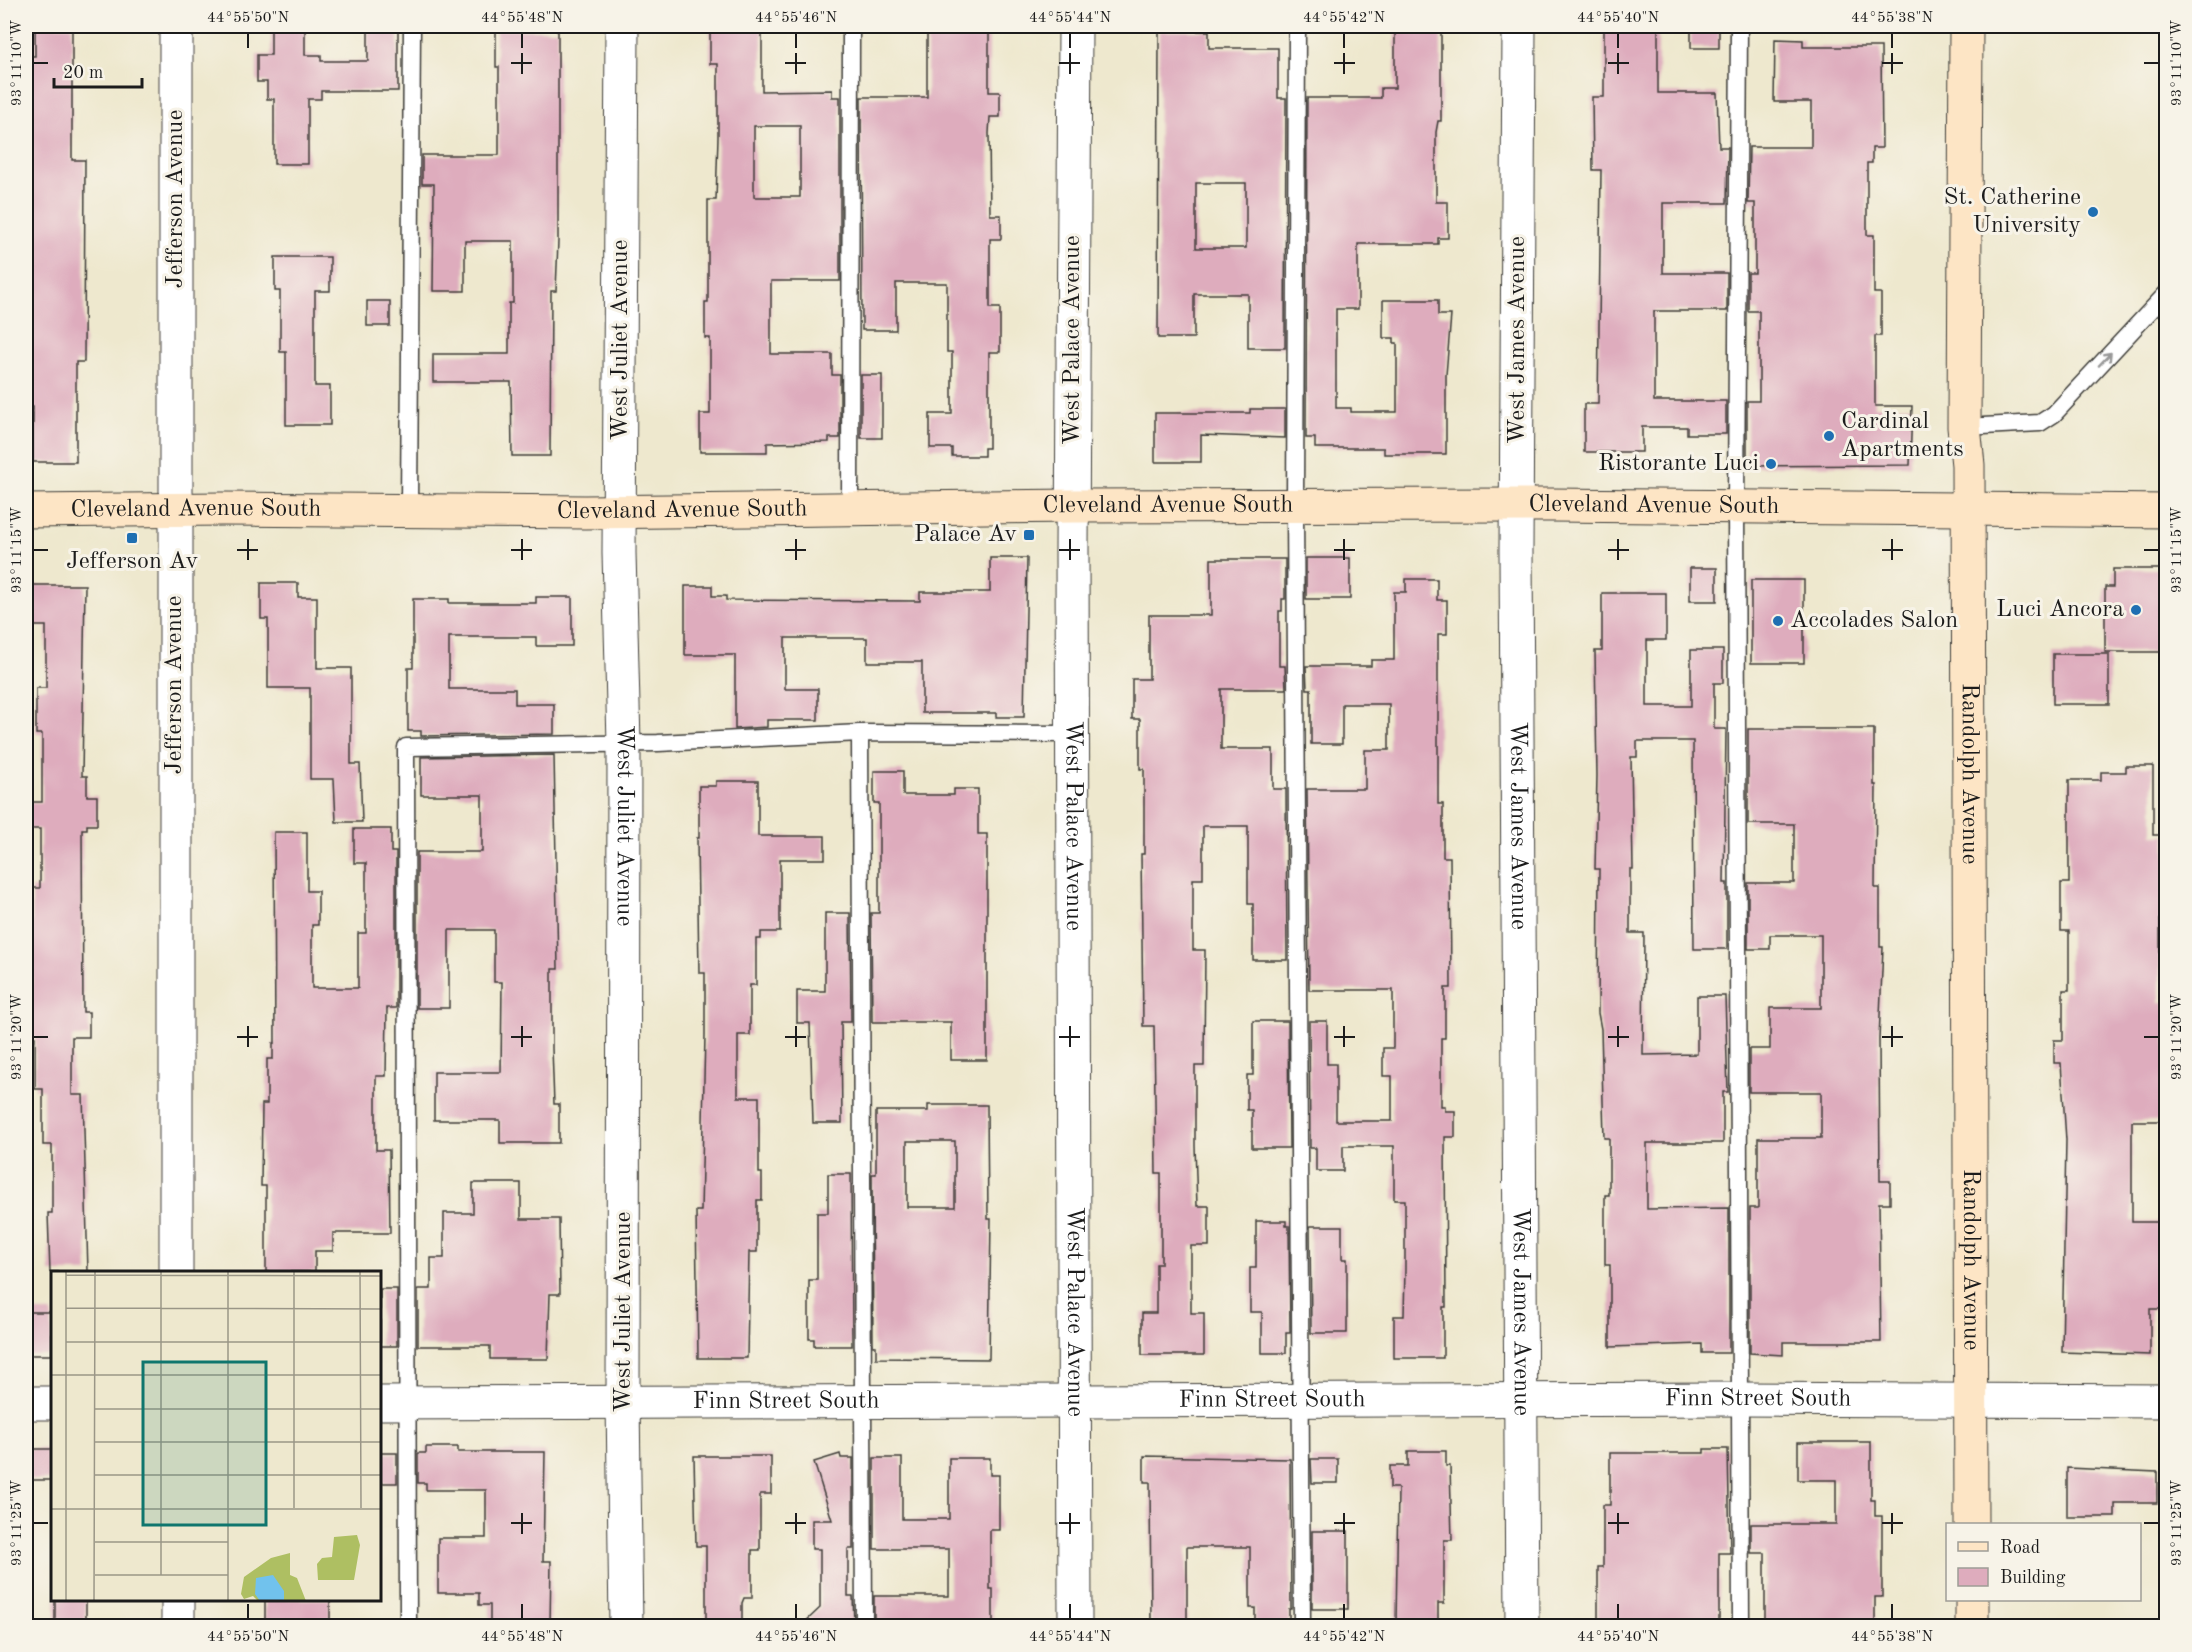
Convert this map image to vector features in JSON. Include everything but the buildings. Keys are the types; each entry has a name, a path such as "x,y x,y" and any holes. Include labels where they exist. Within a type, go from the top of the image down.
{"street":[{"name":"Jefferson Avenue","path":"176,1271 177,26"},
{"name":"West Juliet Avenue","path":"622,26 620,511 624,743 623,1402 626,1626"},
{"name":"West Palace Avenue","path":"1075,26 1072,506 1075,1626"},
{"name":"West James Avenue","path":"1519,26 1517,506 1522,1626"},
{"name":"Randolph Avenue","path":"1966,26 1964,427 1967,508 1971,1523"},
{"name":"Cleveland Avenue South","path":"26,511 175,509 850,511 1072,506 1967,508 2166,511"},
{"name":"Finn Street South","path":"393,1403 1521,1402 1739,1399 2166,1401"},
{"path":"26,1403 51,1403"},
{"path":"178,1601 178,1626"},
{"path":"1972,1601 1972,1626"}],"lane":[{"path":"409,511 412,26"},
{"path":"850,511 851,26"},
{"path":"1297,26 1295,507 1302,1626"},
{"path":"1739,26 1736,507 1741,1626"},
{"path":"1964,427 2040,423 2065,401 2166,294"},
{"path":"408,1626 393,1403 406,747 624,743 860,733 1072,734"},
{"path":"860,733 864,1626"}],"place":[{"name":"St. Catherine University","path":"2093,212"},
{"name":"Cardinal Apartments","path":"1829,436"},
{"name":"Ristorante Luci","path":"1771,464"},
{"name":"Palace Av","path":"1029,535"},
{"name":"Jefferson Av","path":"132,538"},
{"name":"Luci Ancora","path":"2136,610"},
{"name":"Accolades Salon","path":"1778,621"}]}
